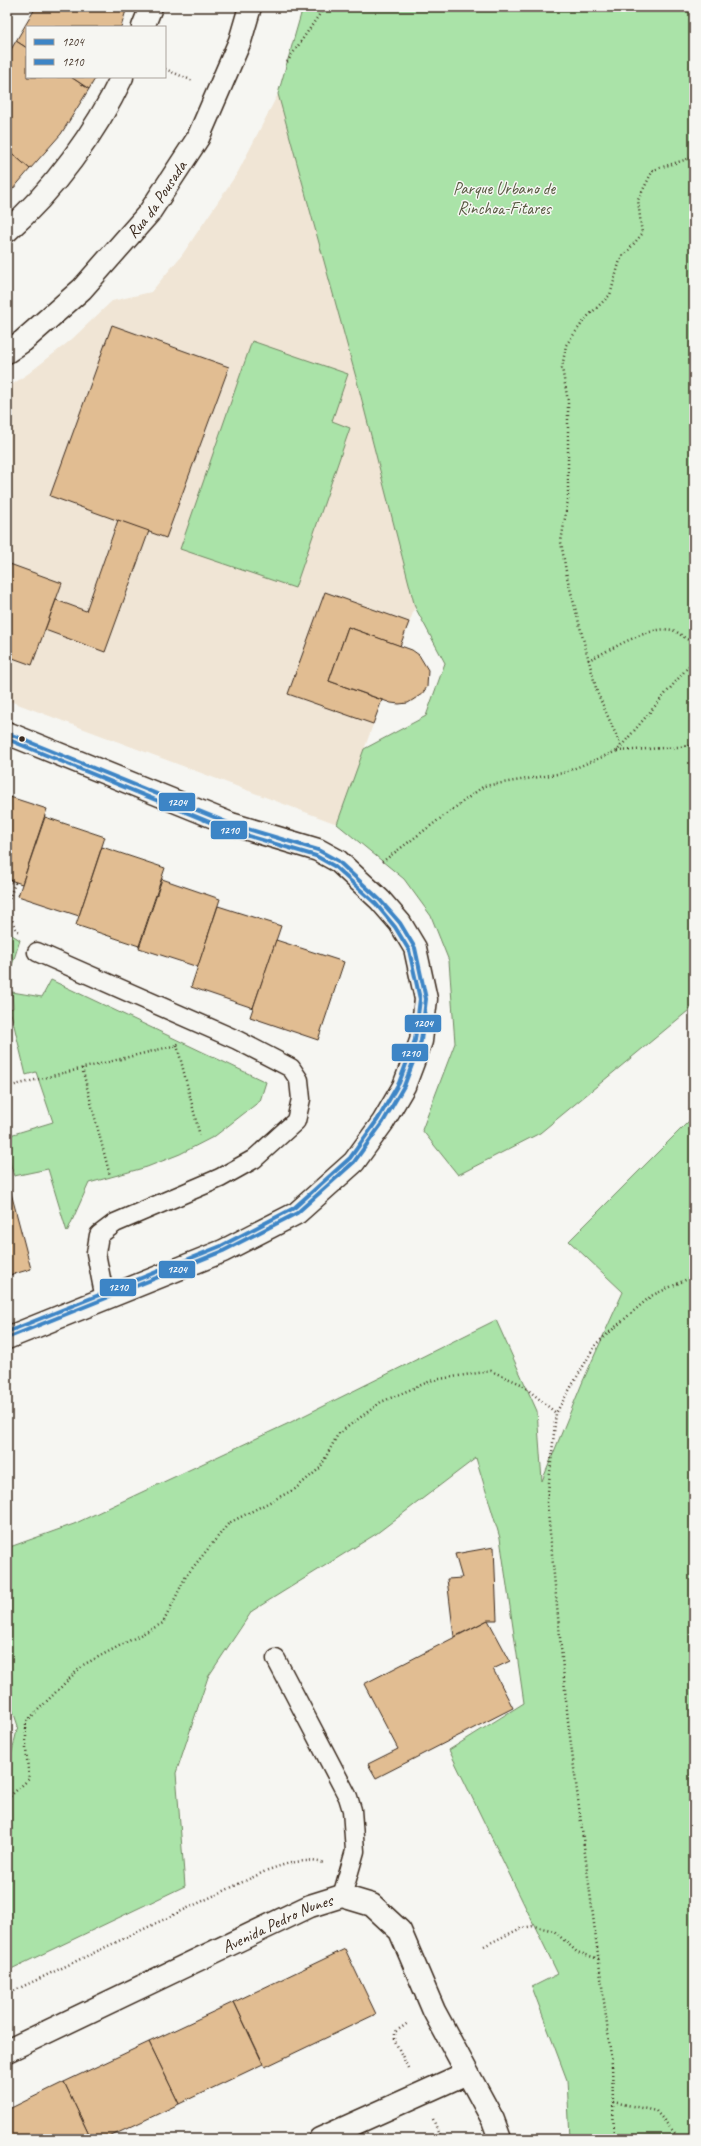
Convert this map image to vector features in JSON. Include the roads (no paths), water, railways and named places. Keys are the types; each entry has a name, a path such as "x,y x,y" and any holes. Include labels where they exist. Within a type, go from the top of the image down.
{"street":[{"path":"144,26 151,7"},
{"name":"Rua da Pousada","path":"7,352 23,341 82,289 149,214 198,138 240,41 250,7"},
{"path":"7,231 19,220 54,181 87,138 121,78"},
{"path":"7,733 231,824 318,850 338,860 359,879 400,923 415,948 426,998 421,1041 404,1086 383,1122 354,1162 297,1213 223,1251 7,1338"},
{"name":"Avenida Pedro Nunes","path":"7,2051 310,1906 342,1896 372,1905 400,1931 434,2011 466,2073 494,2120 500,2139"},
{"path":"320,2139 466,2073"}],"lane":[{"path":"37,952 237,1040 291,1068 299,1080 301,1099 296,1121 254,1159 220,1178 114,1223 99,1235 96,1253 105,1299"},
{"path":"276,1659 348,1797 352,1810 355,1850 342,1896"}],"park label":[{"name":"Parque Urbano de Rinchoa-Fitares","path":"504,198"}]}
